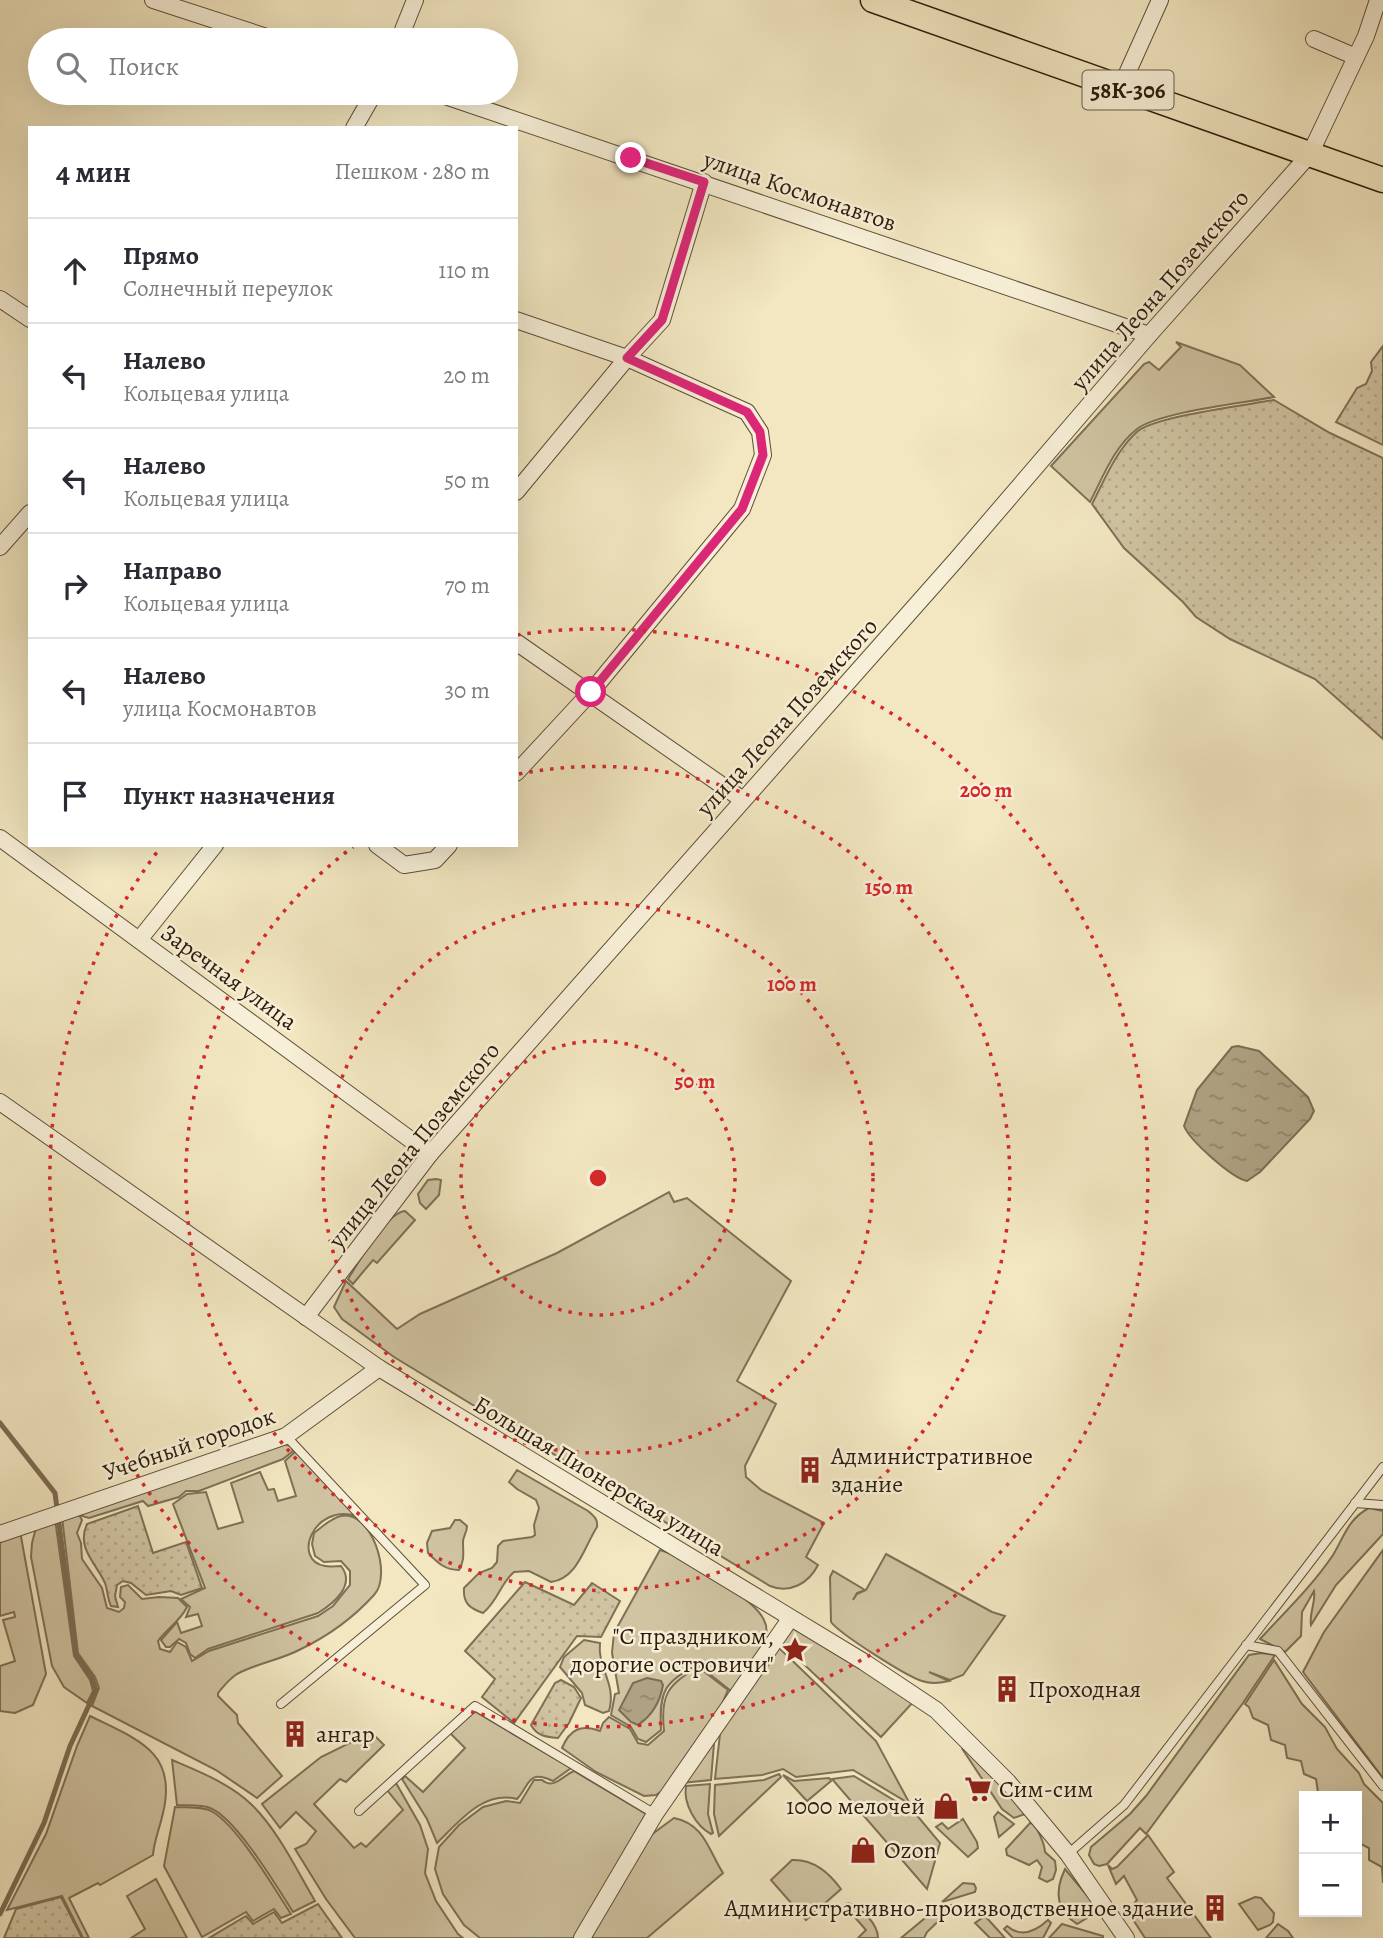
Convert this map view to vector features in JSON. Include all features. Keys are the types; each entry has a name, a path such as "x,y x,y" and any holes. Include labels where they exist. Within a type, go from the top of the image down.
{"highway":[{"name":"58К-306","path":"873,0 1383,180"}],"street":[{"path":"153,0 239,28"},
{"path":"404,28 415,0"},
{"path":"1121,87 1160,0"},
{"name":"улица Леона Поземского","path":"306,1317 430,1154 956,560 1149,335 1310,154 1366,36 1378,0"},
{"path":"1314,39 1356,57"},
{"path":"355,126 367,105"},
{"name":"улица Космонавтов","path":"472,105 1149,335"},
{"path":"518,490 662,320 704,182"},
{"path":"0,299 28,318"},
{"path":"518,321 627,358 747,412 760,432 763,455 742,509 591,692 518,771"},
{"path":"0,547 28,515"},
{"path":"518,643 743,800"},
{"name":"Заречная улица","path":"0,838 430,1154"},
{"path":"139,940 213,847"},
{"path":"380,847 404,865 435,860 447,847"},
{"name":"Большая Пионерская улица","path":"0,1102 379,1368 864,1662 936,1710 1008,1782 1068,1854 1126,1938"},
{"name":"Учебный городок","path":"0,1534 286,1436 379,1368"},
{"path":"582,1938 655,1814 790,1619"}],"lane":[{"path":"281,1704 425,1586 286,1436"},
{"path":"1068,1854 1124,1805 1383,1467"},
{"path":"1355,1503 1383,1505"},
{"path":"1246,1645 1279,1651 1383,1786"},
{"path":"359,1811 475,1706 655,1814"}],"shaded area":[{"path":"1176,342 1240,365 1274,397 1182,413 1137,429 1115,453 1090,502 1051,466 1144,364 1149,362 1159,370 1181,347"},
{"path":"1383,346 1383,445 1336,422 1357,388 1366,384 1372,371 1371,362"},
{"path":"1274,400 1330,433 1383,458 1383,739 1315,679 1230,639 1196,617 1124,548 1092,504 1117,456 1138,431 1182,416"},
{"path":"428,1180 441,1180 439,1195 426,1209 420,1203 418,1194"},
{"path":"669,1192 674,1202 687,1198 791,1281 737,1381 776,1404 745,1466 746,1477 761,1490 824,1523 806,1557 818,1565 810,1577 792,1588 770,1586 394,1357 342,1319 334,1307 346,1281 397,1329 420,1314 557,1253"},
{"path":"405,1211 415,1220 377,1263 373,1260 353,1284 348,1279 374,1239 390,1220"},
{"path":"284,1444 291,1446 293,1451 283,1459 199,1491 186,1491 179,1497 148,1506 143,1501 89,1518 80,1513"},
{"path":"296,1451 356,1516 341,1514 329,1517 312,1534 309,1544 310,1554 315,1562 325,1566 341,1566 345,1573 345,1587 318,1613 208,1649 195,1658 190,1654 186,1643 179,1639 166,1647 161,1640 177,1622 181,1633 202,1626 198,1614 186,1617 190,1607 181,1599 205,1588 173,1504 187,1494 206,1492 218,1529 243,1522 231,1483 260,1472 268,1490 274,1489 278,1501 296,1496 285,1461"},
{"path":"517,1470 588,1511 595,1518 597,1527 568,1575 551,1582 529,1571 514,1572 483,1613 468,1604 464,1588 479,1573 492,1568 497,1562 498,1546 503,1541 535,1535 534,1525 539,1508 536,1500 509,1482"},
{"path":"138,1506 153,1553 186,1542 202,1588 181,1595 171,1591 146,1595 131,1583 123,1581 117,1585 115,1596 118,1607 111,1606 105,1583 85,1548 84,1533 87,1524"},
{"path":"1369,1508 1383,1511 1383,1534 1336,1585 1311,1625 1314,1591 1302,1612 1301,1636 1285,1652 1260,1639 1317,1577 1351,1523"},
{"path":"78,1513 82,1520 77,1533 82,1559 102,1588 107,1608 119,1612 124,1608 125,1602 120,1597 121,1587 128,1585 142,1599 178,1598 187,1607 158,1641 160,1649 170,1652 177,1642 186,1647 192,1661 209,1651 318,1616 333,1606 350,1585 350,1571 341,1561 324,1562 315,1556 312,1544 314,1533 341,1516 352,1517 370,1533 380,1559 381,1573 374,1595 349,1618 321,1638 293,1653 237,1674 218,1693 237,1715 238,1723 282,1776 257,1798 216,1770 92,1706 99,1688 95,1677 78,1653 62,1517"},
{"path":"55,1519 74,1656 90,1680 93,1691 87,1703 64,1687 52,1666 31,1557 36,1528"},
{"path":"455,1520 460,1520 467,1526 459,1570 439,1563 428,1553 427,1543 432,1531 450,1528"},
{"path":"20,1531 46,1674 33,1705 15,1713 0,1711 0,1666 15,1661 3,1620 15,1617 14,1612 0,1616 0,1539"},
{"path":"660,1550 701,1569 747,1601 764,1620 766,1634 757,1658 731,1691 698,1665 671,1683 666,1689 661,1706 661,1730 646,1742 638,1739 631,1727 611,1715 615,1694 619,1693 612,1653 614,1633"},
{"path":"1383,1550 1383,1778 1303,1672 1324,1632"},
{"path":"886,1554 992,1612 1005,1616 963,1675 950,1680 929,1672 949,1681 922,1681 874,1654 831,1622 830,1577 833,1571 865,1590 857,1593 853,1600 857,1594 866,1590"},
{"path":"525,1582 574,1605 592,1583 620,1601 601,1637 577,1636 514,1723 482,1697 495,1679 465,1651"},
{"path":"790,1624 915,1700 881,1737 778,1640"},
{"path":"584,1640 600,1643 601,1660 611,1692 609,1711 603,1713 585,1705 582,1693 560,1667 564,1657"},
{"path":"776,1645 876,1741 910,1804 853,1770 796,1777 783,1769 762,1775 715,1779 721,1725"},
{"path":"1249,1655 1275,1655 1243,1703 1146,1834 1140,1828 1107,1864 1094,1864 1089,1855 1091,1847 1130,1814 1146,1796"},
{"path":"1274,1660 1302,1704 1325,1727 1337,1749 1359,1773 1364,1784 1383,1803 1383,1883 1382,1867 1369,1860 1369,1848 1362,1844 1362,1791 1318,1791 1316,1779 1304,1774 1301,1761 1287,1758 1285,1745 1271,1740 1268,1725 1253,1718 1245,1704"},
{"path":"698,1667 728,1690 718,1714 662,1791 656,1795 644,1796 596,1772 562,1748 573,1732 582,1728 600,1731 609,1717 630,1729 638,1743 648,1745 664,1731 663,1708 668,1692 679,1679"},
{"path":"561,1680 574,1687 581,1698 558,1738 539,1734 531,1725 555,1683"},
{"path":"474,1711 571,1768 553,1781 538,1777 530,1780 517,1799 505,1797 483,1803 463,1817 437,1843 427,1819 402,1779 405,1776 423,1792 465,1748 450,1733"},
{"path":"90,1716 137,1740 149,1750 159,1761 166,1792 153,1855 100,1885 98,1883 69,1898 89,1938 83,1938 62,1896 7,1910 46,1834"},
{"path":"370,1731 384,1745 346,1782 340,1779 314,1804 354,1848 361,1843 366,1847 403,1810 387,1790 396,1783 420,1825 428,1849 425,1873 436,1901 463,1938 355,1938 326,1899 295,1849 306,1844 316,1831 296,1812 280,1828 262,1804 321,1757"},
{"path":"715,1731 711,1780 681,1783"},
{"path":"963,1750 970,1752 1009,1789 1025,1814 1014,1818 1002,1809"},
{"path":"172,1760 225,1785 252,1805 279,1839 315,1901 293,1912 255,1854 232,1825 210,1808 177,1805"},
{"path":"574,1771 646,1814 576,1938 480,1938 464,1925 443,1894 435,1869 439,1847 459,1825 483,1807 506,1801 520,1803 534,1780 550,1784"},
{"path":"779,1774 781,1777 719,1836 714,1814 715,1785 764,1780"},
{"path":"783,1775 794,1781 829,1778 831,1781 807,1801"},
{"path":"854,1776 915,1813 940,1843 927,1889 832,1779"},
{"path":"710,1784 708,1814 713,1833 711,1834 700,1826 692,1814 686,1793 686,1786"},
{"path":"175,1807 205,1809 223,1820 255,1859 291,1914 281,1918 274,1909 253,1921 246,1912 202,1937 164,1866"},
{"path":"998,1812 1014,1824 999,1837 994,1817"},
{"path":"674,1818 693,1826 705,1840 723,1873 647,1938 586,1938 651,1835"},
{"path":"963,1819 978,1848 968,1857 936,1827 942,1823 948,1829"},
{"path":"1030,1823 1035,1824 1045,1852 1055,1861 1053,1879 1047,1882 1039,1878 1042,1867 1037,1860 1029,1865 1007,1855 1006,1849"},
{"path":"1148,1835 1174,1872 1167,1878 1211,1938 1145,1938 1130,1915 1132,1913 1129,1909 1137,1900 1124,1876 1116,1884 1108,1865 1112,1869 1117,1867"},
{"path":"792,1860 807,1862 820,1868 841,1889 806,1920 771,1880"},
{"path":"1065,1869 1095,1908 1087,1918 1077,1924 1064,1912 1059,1899"},
{"path":"156,1879 187,1938 131,1938 145,1929 127,1896"},
{"path":"963,1883 974,1884 975,1892 942,1902"},
{"path":"61,1897 82,1938 4,1938 16,1909"},
{"path":"1255,1897 1261,1898 1274,1913 1273,1922 1258,1930 1239,1904"},
{"path":"848,1903 868,1917 878,1938 858,1938 866,1930 844,1905"},
{"path":"318,1904 342,1938 209,1938 246,1916 253,1924 274,1912 282,1923"},
{"path":"951,1905 953,1907 924,1938 901,1938 936,1909"},
{"path":"985,1916 1005,1938 990,1938 975,1923"},
{"path":"1048,1920 1051,1923 1043,1938 1013,1938 1004,1929 1007,1926 1017,1932 1028,1932"},
{"path":"1062,1924 1103,1936 1103,1938 1049,1938"},
{"path":"1278,1924 1288,1931 1293,1938 1266,1938"}],"water":[{"path":"1232,1047 1259,1051 1308,1097 1314,1111 1310,1119 1260,1172 1247,1181 1212,1158 1184,1126 1197,1090"},
{"path":"647,1678 661,1681 663,1685 655,1708 638,1725 619,1710 633,1683"}],"waterway":[{"path":"0,1423 55,1493 76,1655 92,1678 96,1690 70,1746 44,1823 0,1914"}],"place":[{"name":"Административное здание","path":"810,1470"},
{"name":"\"С праздником, дорогие островичи\"","path":"795,1650"},
{"name":"Проходная","path":"1007,1689"},
{"name":"ангар","path":"295,1734"},
{"name":"Сим-сим","path":"978,1789"},
{"name":"1000 мелочей","path":"946,1806"},
{"name":"Ozon","path":"863,1850"},
{"name":"Административно-производственное здание","path":"1215,1908"}],"route":[{"path":"591,692 742,509 763,455 760,432 747,412 627,358 662,320 704,182 631,158"}]}
